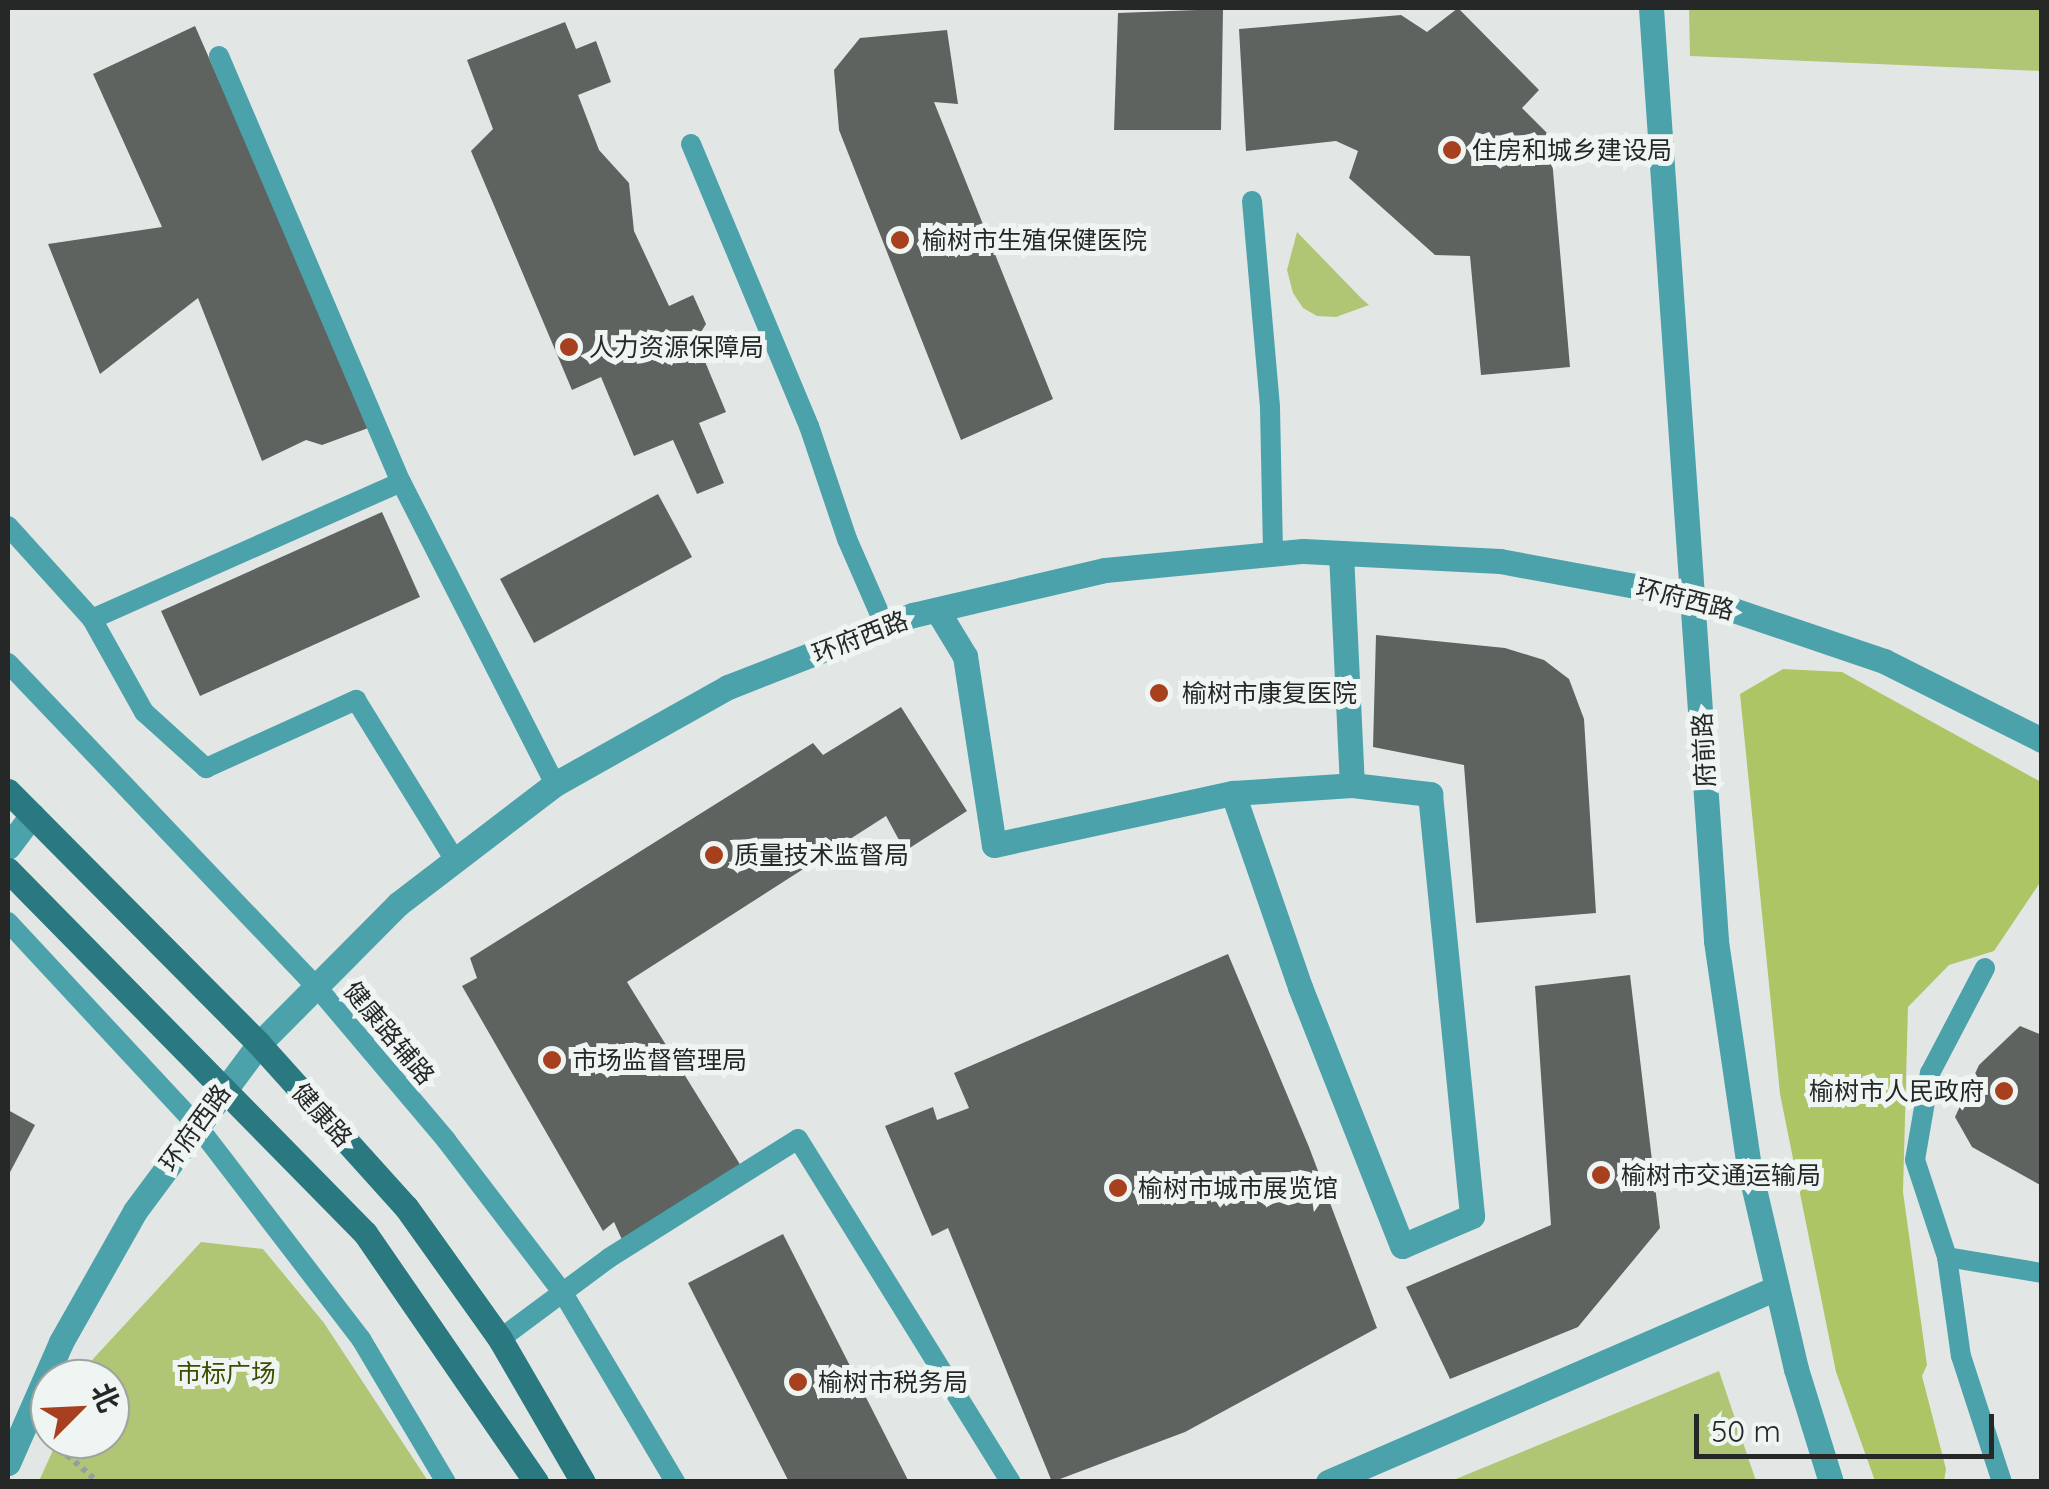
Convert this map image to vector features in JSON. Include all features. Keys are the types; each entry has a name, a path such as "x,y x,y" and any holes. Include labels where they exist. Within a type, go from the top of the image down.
{"main road":[{"name":"健康路","path":"8,791 258,1044 406,1206 500,1339 583,1482"},
{"name":"健康路","path":"8,870 365,1233 536,1482"}],"street":[{"name":"府前路","path":"1651,8 1695,597 1716,942 1749,1168 1777,1288 1831,1482"},
{"name":"环府西路","path":"8,1463 60,1342 135,1210 258,1044 398,904 555,784 728,687 885,626 1105,570 1273,554 1500,561 1695,597 1884,661 2042,740"},
{"path":"1341,554 1352,785"},
{"path":"937,610 965,656 994,845 1233,793 1352,785 1430,794 1472,1216 1402,1246 1300,988 1233,793"},
{"path":"8,846 32,816"},
{"path":"1328,1482 1777,1288"}],"lane":[{"path":"219,56 402,482 555,784"},
{"path":"690,144 808,426 847,539 885,626"},
{"path":"1252,201 1270,408 1273,554"},
{"path":"92,619 402,482"},
{"path":"8,526 92,619 144,712 206,768 356,700 455,860"},
{"name":"健康路辅路","path":"8,662 316,986 446,1140 562,1293 675,1482"},
{"path":"8,922 196,1124 360,1339 446,1482"},
{"path":"1985,968 1930,1074 1915,1160 1948,1257 1960,1356 2002,1482"},
{"path":"500,1339 608,1258 798,1139 1010,1482"},
{"path":"1948,1257 2042,1273"}],"path":[{"path":"25,1419 98,1482"}],"green space":[{"path":"1689,8 2041,8 2041,71 1690,56"},
{"path":"1297,232 1369,305 1336,317 1317,316 1303,308 1293,293 1287,270"},
{"path":"1783,669 1842,672 2041,782 2041,881 1994,951 1949,965 1908,1007 1903,1192 1927,1365 1922,1376 1946,1469 1944,1481 1875,1481 1836,1372 1780,1094 1740,694"},
{"name":"市标广场","path":"201,1242 263,1249 324,1323 428,1481 39,1481 49,1459 130,1459 130,1359 93,1359"},
{"path":"1719,1371 1756,1481 1451,1481"}],"building":[{"path":"1458,8 1539,90 1522,108 1550,136 1570,367 1481,375 1470,256 1435,255 1349,178 1358,151 1336,141 1246,151 1239,29 1401,15 1427,32"},
{"path":"1223,9 1221,130 1114,130 1118,13"},
{"path":"565,22 576,49 596,41 611,82 578,95 599,150 629,183 634,231 669,306 693,295 706,324 696,340 726,412 699,423 724,483 697,494 673,440 634,456 601,377 572,390 471,151 493,129 467,60"},
{"path":"195,26 371,427 322,445 306,440 262,461 198,298 100,374 48,244 162,227 93,74"},
{"path":"947,30 958,104 934,102 1053,399 961,440 839,130 834,70 860,38"},
{"path":"658,494 692,557 534,643 500,579"},
{"path":"382,512 420,597 200,696 161,611"},
{"path":"1376,635 1505,648 1544,660 1569,679 1584,719 1596,913 1476,923 1464,765 1373,747"},
{"path":"901,707 967,811 905,851 886,816 627,982 741,1166 624,1244 614,1222 603,1231 462,986 477,978 470,958 813,743 823,755"},
{"name":"榆树市城市展览馆","path":"1228,954 1309,1147 1377,1328 1185,1432 1052,1482 948,1228 932,1236 885,1126 933,1107 937,1120 969,1108 954,1073"},
{"name":"榆树市交通运输局","path":"1630,975 1660,1228 1578,1327 1450,1379 1406,1287 1551,1225 1535,986"},
{"name":"榆树市人民政府","path":"2020,1026 2042,1035 2042,1186 1972,1147 1955,1117 1979,1065"},
{"path":"8,1110 35,1125 8,1176"},
{"name":"榆树市税务局","path":"783,1234 909,1482 789,1482 688,1283"}],"place":[{"name":"住房和城乡建设局","path":"1452,150"},
{"name":"榆树市生殖保健医院","path":"900,240"},
{"name":"人力资源保障局","path":"569,347"},
{"name":"榆树市康复医院","path":"1159,693"},
{"name":"质量技术监督局","path":"714,855"},
{"name":"市场监督管理局","path":"552,1060"},
{"name":"榆树市人民政府","path":"2004,1091"},
{"name":"榆树市交通运输局","path":"1601,1175"},
{"name":"榆树市城市展览馆","path":"1118,1188"},
{"name":"榆树市税务局","path":"798,1382"}]}
